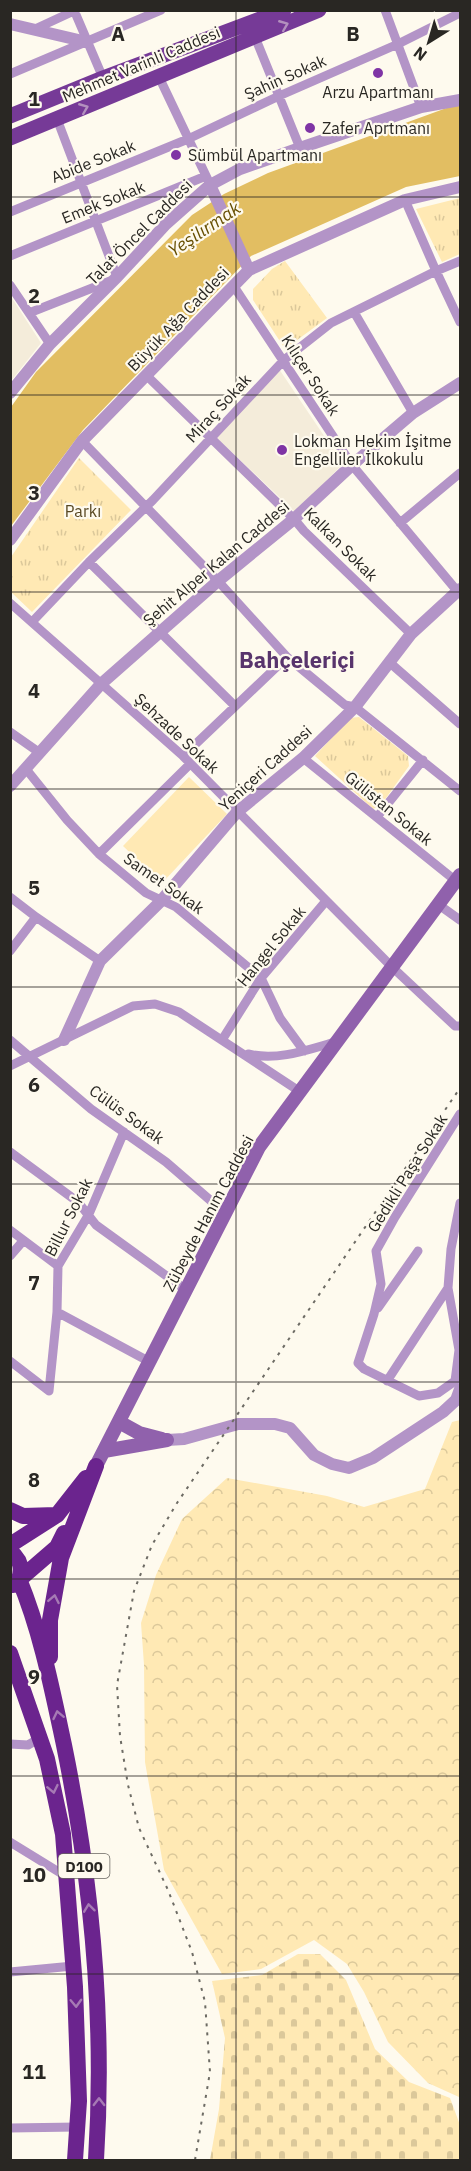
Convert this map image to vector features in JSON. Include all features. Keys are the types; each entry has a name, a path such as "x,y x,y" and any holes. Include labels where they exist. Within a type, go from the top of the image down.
{"highway":[{"path":"10,1545 57,1515 96,1466"},
{"path":"15,1583 57,1546 96,1466"},
{"path":"50,1678 50,1620 61,1558 96,1466"},
{"path":"10,1510 23,1516 57,1515"},
{"name":"D100","path":"10,1551 20,1563 21,1569 15,1583 29,1604 50,1678 77,1812 96,1964 100,2111 96,2160"},
{"name":"D100","path":"10,1653 47,1759 63,1834 74,1966 79,2101 75,2160"}],"main road":[{"name":"Mehmet Varinli Caddesi","path":"10,116 103,78 284,10"},
{"name":"Mehmet Varinli Caddesi","path":"10,138 319,10"},
{"name":"Zübeyde Hanım Caddesi","path":"96,1466 259,1147 458,878"},
{"path":"119,1422 139,1433 167,1440"},
{"path":"104,1451 167,1440"}],"street":[{"path":"10,74 161,10"},
{"path":"385,10 421,107"},
{"path":"35,29 75,11 103,78"},
{"name":"Şahin Sokak","path":"188,139 398,44 460,13"},
{"path":"10,24 87,42"},
{"path":"255,36 300,148"},
{"path":"159,77 248,266"},
{"name":"Talat Öncel Caddesi","path":"10,393 50,344 166,224 210,185 240,169 300,148 421,107 460,100"},
{"path":"29,313 116,278 57,119"},
{"name":"Abide Sokak","path":"10,212 188,139"},
{"name":"Emek Sokak","path":"10,256 96,221 210,185"},
{"name":"Büyük Ağa Caddesi","path":"10,540 82,441 233,285 248,266 405,200 460,187"},
{"path":"405,200 460,322"},
{"name":"Miraç Sokak","path":"32,622 147,506 284,360 331,323 460,261"},
{"path":"10,285 50,344"},
{"name":"Kılıçer Sokak","path":"233,285 352,465 459,590"},
{"path":"354,312 412,413"},
{"name":"Kalkan Sokak","path":"146,375 411,634"},
{"name":"Şehit Alper Kalan Caddesi","path":"10,786 101,684 218,581 294,519 412,413 460,383"},
{"path":"82,441 218,581 286,657 345,705 355,707 460,791"},
{"path":"400,523 460,473"},
{"path":"89,562 235,706"},
{"name":"Yeniçeri Caddesi","path":"64,1040 100,962 161,902 237,812 303,758 355,707 411,634 459,590"},
{"name":"Şehzade Sokak","path":"10,603 183,756 392,967 455,1026 460,1026"},
{"path":"183,756 286,657"},
{"path":"389,662 460,722"},
{"path":"10,732 40,753"},
{"name":"Gülistan Sokak","path":"303,758 458,878"},
{"path":"377,817 423,760"},
{"path":"99,854 190,764"},
{"name":"Samet Sokak","path":"26,769 67,820 99,854 146,893 161,902 176,907 261,978 280,1018 304,1051"},
{"path":"10,897 100,962"},
{"name":"Hangel Sokak","path":"222,1040 261,978 326,902"},
{"path":"440,905 460,920"},
{"path":"10,951 36,917"},
{"path":"10,1066 133,1006 155,1004 179,1012 299,1091"},
{"name":"Cülüs Sokak","path":"10,1040 91,1109 166,1162 225,1213"},
{"path":"240,1052 261,1057 288,1055 335,1042"},
{"name":"Gedikli Paşa Sokak","path":"457,1390 419,1396 364,1369 358,1363 381,1284 376,1251 460,1114"},
{"name":"Billur Sokak","path":"10,1361 49,1391 57,1312 58,1266 89,1214 124,1132"},
{"path":"10,1152 78,1202 96,1225 186,1290"},
{"path":"167,1440 184,1439 238,1424 275,1424 290,1428 314,1455 332,1464 349,1468 374,1458 443,1412 457,1390 459,1350 448,1288 451,1249 460,1203"},
{"path":"10,1230 58,1266"},
{"path":"10,1256 23,1241"},
{"path":"374,1314 418,1251"},
{"path":"387,1381 448,1288"},
{"path":"57,1312 150,1362"},
{"path":"10,1744 28,1745 40,1738"},
{"path":"10,1842 67,1877"},
{"path":"10,1972 74,1966"},
{"path":"10,2128 77,2127"}],"shaded area":[{"path":"10,295 41,343 11,381 10,381"},
{"name":"Lokman Hekim İşitme Engelliler İlkokulu","path":"279,369 343,464 295,512 216,437"}],"green space":[{"path":"460,198 460,254 442,262 416,209"},
{"path":"285,261 327,318 285,349 253,300 253,289 272,269"},
{"name":"Parkı","path":"79,458 131,510 32,612 11,592 11,557"},
{"path":"359,717 408,756 409,766 381,805 373,809 315,756 350,718"},
{"path":"189,777 227,814 162,883 123,846"},
{"path":"460,1420 460,2101 459,2097 428,2083 388,2042 364,1992 347,1964 314,1940 261,1969 222,1974 164,1870 145,1762 141,1623 156,1575 182,1519 227,1478 327,1496 364,1507 425,1489 452,1422"},
{"path":"298,1954 320,1954 346,1980 375,2049 409,2082 450,2098 460,2125 460,2160 210,2160 219,2109 225,2038 212,1981 262,1975"}],"water":[{"name":"Yeşilırmak","path":"460,105 460,176 406,187 251,256 83,430 11,526 11,407 36,372 192,215 224,194 268,173"}],"railway":[{"path":"195,2160 210,2072 205,2002 192,1952 168,1890 139,1828 128,1785 120,1736 117,1685 134,1591 152,1545 177,1503 460,1088"}],"place":[{"name":"Arzu Apartmanı","path":"378,73"},
{"name":"Zafer Aprtmanı","path":"310,128"},
{"name":"Sümbül Apartmanı","path":"176,155"},
{"name":"Lokman Hekim İşitme Engelliler İlkokulu","path":"282,450"}],"district":[{"name":"Bahçeleriçi","path":"297,659"}]}
